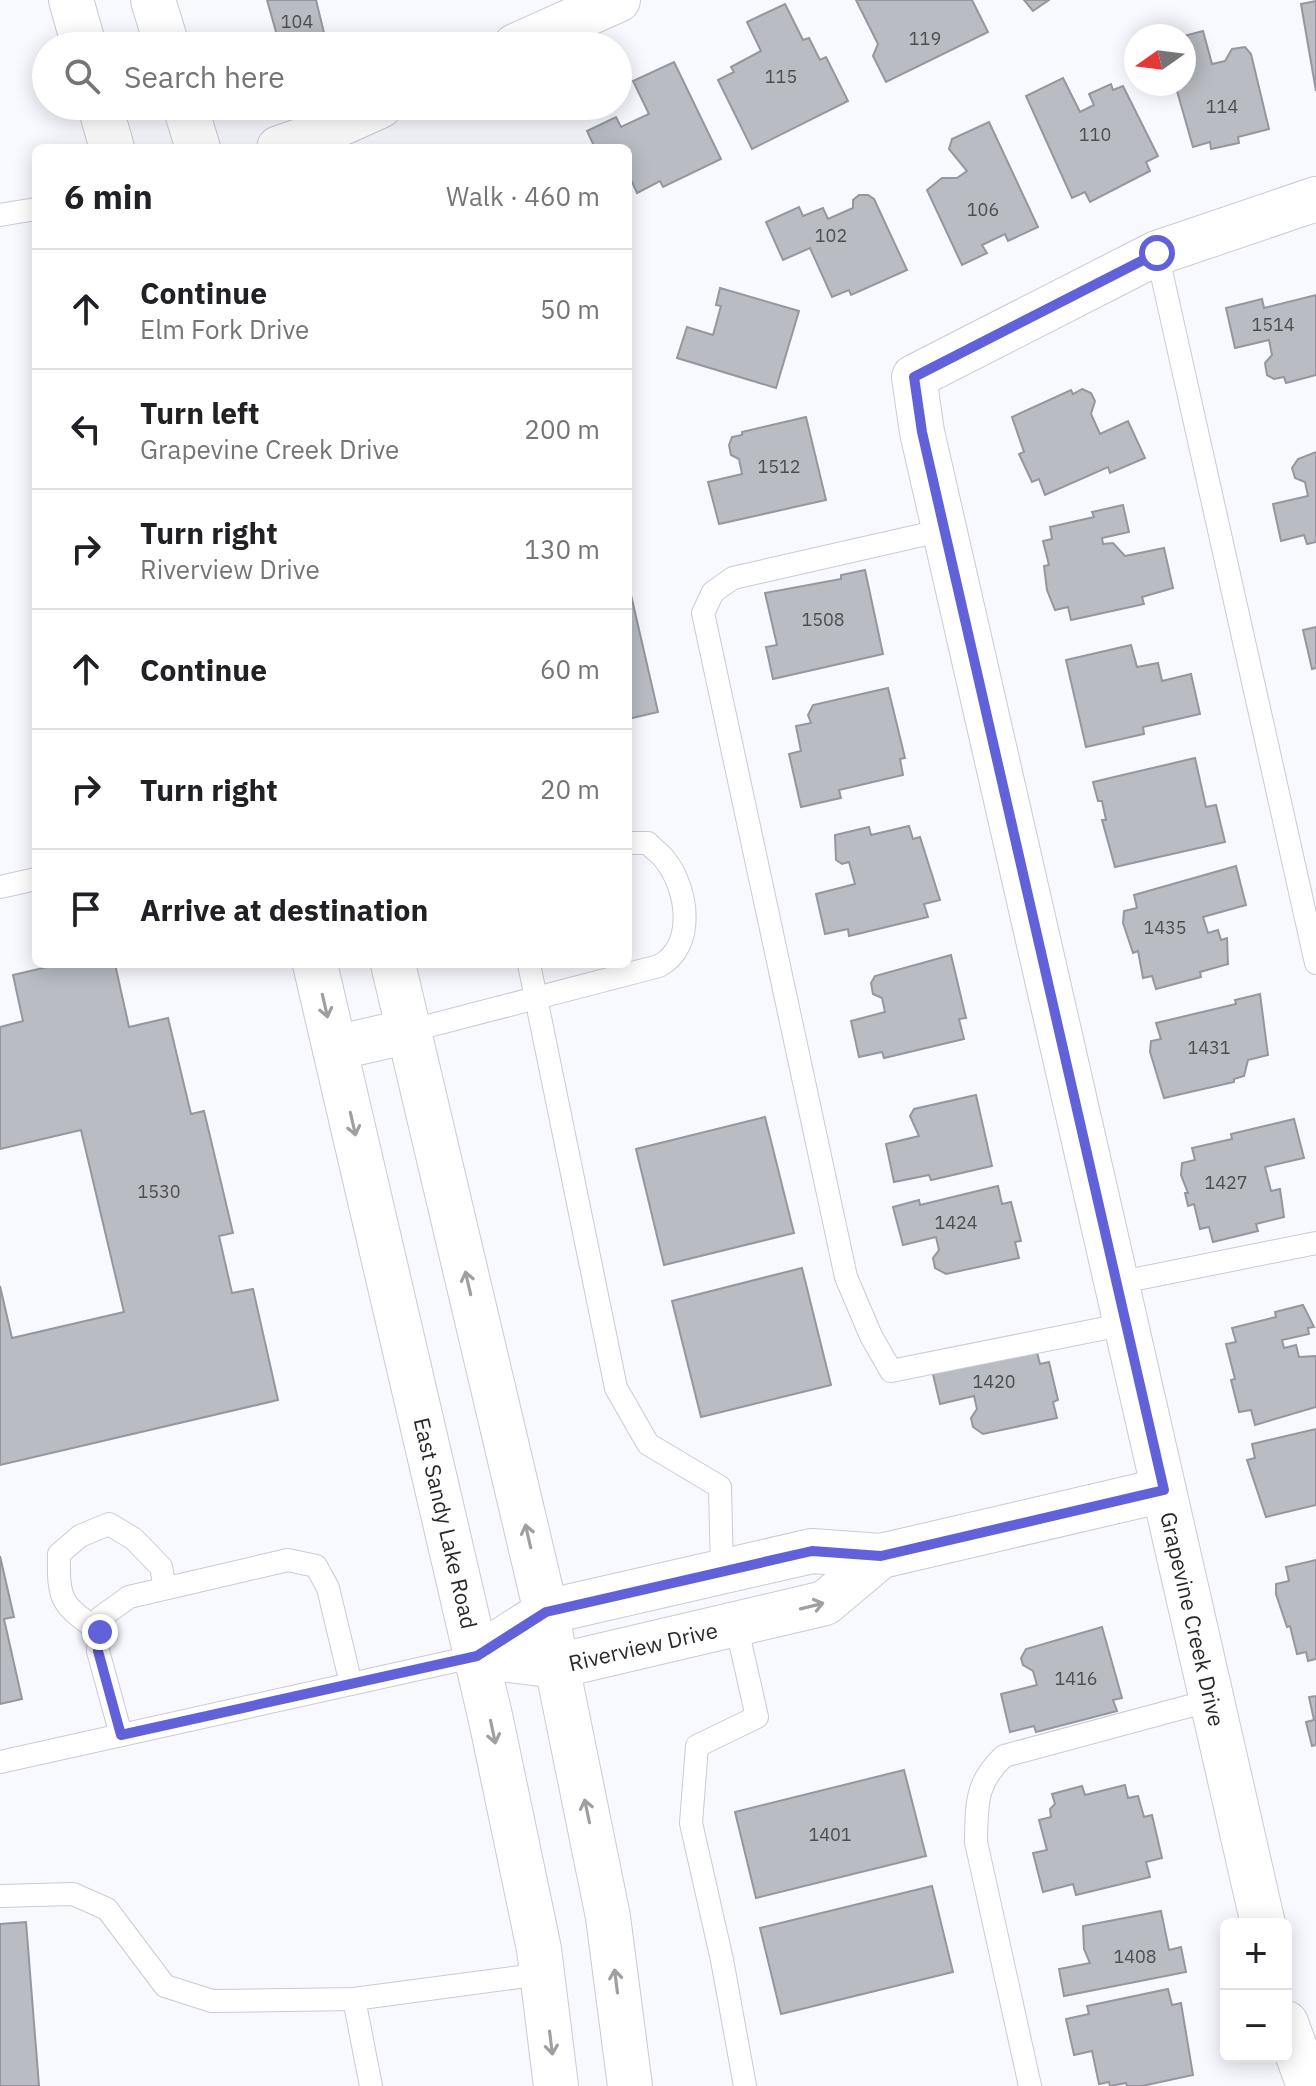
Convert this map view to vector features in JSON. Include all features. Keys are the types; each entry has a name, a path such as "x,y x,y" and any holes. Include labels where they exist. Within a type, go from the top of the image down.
{"street":[{"path":"71,0 80,32"},
{"path":"153,0 163,32"},
{"path":"546,32 618,0"},
{"path":"104,120 111,144"},
{"path":"189,120 197,144"},
{"path":"291,144 349,120"},
{"path":"1157,253 1316,199"},
{"name":"Grapevine Creek Drive","path":"1157,253 914,377 922,432 944,530 1262,1918"},
{"name":"East Sandy Lake Road","path":"316,968 477,1656 539,1949 556,2086"},
{"path":"394,968 546,1612 608,1917 630,2086"},
{"path":"335,1048 409,1031"},
{"name":"Riverview Drive","path":"477,1656 546,1612 812,1551 881,1556 1164,1490"},
{"name":"Riverview Drive","path":"477,1656 557,1666 825,1603 881,1556"},
{"name":"Riverview Drive","path":"722,1571 736,1624"},
{"path":"1292,2039 1309,2086"}],"lane":[{"path":"0,215 32,210"},
{"path":"1157,253 1316,963"},
{"path":"944,530 733,578 713,592 703,613 846,1277 871,1336 891,1371 1126,1324"},
{"path":"409,1031 670,961 683,937 684,908 676,880 665,860 648,843 632,843"},
{"path":"0,887 32,880"},
{"path":"530,968 616,1388 648,1444 720,1487 722,1571"},
{"path":"1117,1283 1316,1243"},
{"path":"100,1632 68,1608 59,1584 59,1554 80,1536 109,1524 134,1539 161,1567 165,1588"},
{"path":"121,1735 98,1651 101,1617 129,1597 288,1560 316,1566 328,1588 351,1684"},
{"path":"736,1624 757,1717 697,1746 691,1823 722,1960 745,2086"},
{"path":"0,1762 477,1656"},
{"path":"1030,2086 976,1842 977,1801 987,1771 1004,1756 1212,1700"},
{"path":"0,1896 73,1894 107,1909 165,1986 212,2001 354,1999 542,1974"},
{"path":"354,1999 371,2086"}],"building":[{"path":"267,0 316,0 324,32 276,32"},
{"path":"856,0 972,0 988,32 886,82 873,56 878,44"},
{"path":"1024,0 1049,0 1033,11"},
{"path":"1316,1 1316,91 1301,4"},
{"path":"785,4 803,40 809,38 820,60 826,57 848,101 752,149 718,80 734,72 731,67 761,51 747,22"},
{"path":"1203,31 1212,64 1225,61 1232,49 1245,47 1251,54 1269,129 1238,137 1239,143 1211,149 1210,142 1193,147 1178,96 1196,96 1196,33"},
{"path":"674,62 721,159 663,187 660,181 637,193 632,182 632,144 593,144 587,131 610,120 618,120 621,127 649,114 633,81"},
{"path":"1063,78 1080,112 1094,105 1089,94 1111,84 1113,90 1123,86 1124,96 1128,96 1158,156 1146,162 1150,171 1090,202 1085,192 1072,198 1026,96"},
{"path":"989,122 1038,227 1008,241 1005,234 982,245 987,253 962,265 927,190 942,178 957,178 967,171 949,149 952,139"},
{"path":"859,195 874,199 907,270 851,295 849,290 832,297 810,248 783,260 766,222 799,207 803,216 823,208 828,219 853,208 853,200"},
{"path":"720,288 799,311 776,388 677,358 687,327 713,335 721,306 716,305"},
{"path":"1316,295 1316,375 1286,383 1284,377 1274,379 1267,375 1265,363 1272,355 1269,340 1235,348 1226,308 1262,299 1264,308"},
{"path":"1082,389 1091,393 1095,401 1091,414 1100,434 1128,421 1145,458 1110,473 1108,467 1045,495 1039,479 1032,482 1019,454 1024,452 1012,417 1071,390 1073,394"},
{"path":"806,417 826,500 719,524 708,482 742,474 739,459 731,455 729,445 732,437"},
{"path":"1316,452 1316,542 1307,544 1304,535 1281,541 1273,504 1308,496 1305,482 1295,478 1292,468 1298,459"},
{"path":"1123,505 1129,532 1102,538 1103,544 1113,543 1125,556 1164,548 1173,588 1142,597 1144,604 1071,620 1068,607 1055,610 1047,590 1044,566 1049,565 1043,541 1052,539 1050,527 1094,517 1092,512"},
{"path":"865,570 883,654 773,679 766,647 777,645 765,593 841,579 841,575"},
{"path":"632,599 658,712 632,718"},
{"path":"1316,627 1316,668 1312,669 1303,630"},
{"path":"1131,645 1137,667 1158,663 1162,681 1191,674 1200,714 1143,727 1144,734 1086,747 1066,660"},
{"path":"888,688 905,758 900,759 903,775 839,790 841,798 801,807 789,754 801,751 796,726 811,723 808,715 813,705"},
{"path":"1195,758 1206,807 1216,805 1225,842 1115,867 1102,820 1106,820 1102,801 1098,801 1093,782"},
{"path":"909,826 913,839 920,837 940,900 924,904 928,917 849,936 848,929 825,934 816,894 855,884 849,862 842,864 836,860 835,835 869,827 871,835"},
{"path":"1236,866 1246,905 1203,917 1208,933 1218,930 1221,940 1227,938 1228,964 1200,972 1201,977 1156,989 1152,976 1143,978 1138,951 1133,953 1123,923 1124,911 1137,908 1134,895"},
{"path":"951,955 966,1018 959,1019 964,1039 884,1058 882,1052 859,1057 851,1021 885,1012 882,998 873,994 871,983 875,976"},
{"path":"43,968 116,968 129,1027 168,1018 191,1114 204,1111 233,1233 219,1236 232,1293 253,1289 278,1400 0,1465 0,1286 12,1338 124,1312 81,1130 0,1149 0,1027 23,1021 13,975"},
{"path":"1260,994 1268,1055 1248,1060 1244,1076 1234,1079 1234,1082 1164,1098 1150,1052 1151,1041 1161,1039 1156,1023 1236,1004 1235,1000"},
{"path":"976,1095 992,1166 931,1180 929,1175 894,1182 886,1144 919,1136 910,1116 914,1109"},
{"path":"765,1117 794,1233 664,1265 636,1149"},
{"path":"1294,1119 1304,1158 1265,1167 1271,1191 1280,1189 1284,1217 1256,1224 1258,1231 1213,1242 1209,1227 1200,1229 1194,1204 1188,1206 1185,1193 1188,1193 1181,1175 1182,1163 1195,1160 1192,1148 1232,1139 1231,1134"},
{"path":"998,1186 1002,1204 1011,1202 1021,1241 1015,1242 1019,1258 946,1274 935,1268 933,1258 939,1250 936,1237 903,1245 893,1207 919,1200 920,1205"},
{"path":"802,1268 831,1385 701,1417 672,1301"},
{"path":"1303,1305 1314,1327 1308,1328 1309,1334 1282,1340 1284,1348 1296,1345 1299,1357 1316,1356 1316,1407 1255,1425 1251,1410 1239,1412 1231,1380 1235,1379 1226,1344 1236,1342 1232,1328 1276,1317 1275,1312"},
{"path":"1035,1345 1040,1364 1049,1362 1058,1400 1053,1402 1057,1418 983,1434 973,1427 971,1418 977,1409 974,1396 940,1404 931,1366"},
{"path":"1316,1429 1316,1505 1266,1517 1247,1460 1255,1458 1252,1444"},
{"path":"0,1556 14,1617 4,1619 22,1699 0,1704"},
{"path":"1316,1560 1316,1659 1308,1661 1306,1652 1297,1654 1290,1626 1287,1627 1276,1594 1276,1584 1289,1581 1286,1567"},
{"path":"1102,1627 1122,1698 1113,1700 1117,1711 1036,1732 1034,1726 1010,1732 1001,1694 1037,1685 1033,1671 1023,1665 1021,1658 1026,1649"},
{"path":"1316,1696 1316,1745 1312,1746 1306,1722 1314,1720 1309,1697"},
{"path":"904,1770 926,1856 756,1898 735,1812"},
{"path":"1125,1785 1128,1798 1138,1796 1144,1817 1152,1815 1162,1858 1146,1862 1150,1877 1076,1895 1073,1884 1043,1892 1033,1853 1047,1850 1039,1820 1051,1817 1050,1809 1055,1804 1052,1794 1082,1786 1085,1795"},
{"path":"932,1886 953,1972 781,2014 760,1928"},
{"path":"1161,1911 1169,1950 1181,1947 1186,1972 1064,1996 1059,1969 1090,1963 1084,1949 1083,1926"},
{"path":"26,1922 39,2086 0,2086 0,1924"},
{"path":"1168,1989 1172,2005 1181,2003 1193,2075 1142,2086 1127,2086 1126,2083 1110,2086 1109,2082 1099,2084 1092,2051 1074,2055 1066,2019 1089,2014 1087,2006"}],"route":[{"path":"100,1632 98,1651 121,1735 477,1656 546,1612 812,1551 881,1556 1164,1490 922,432 914,377 1157,253"}]}
